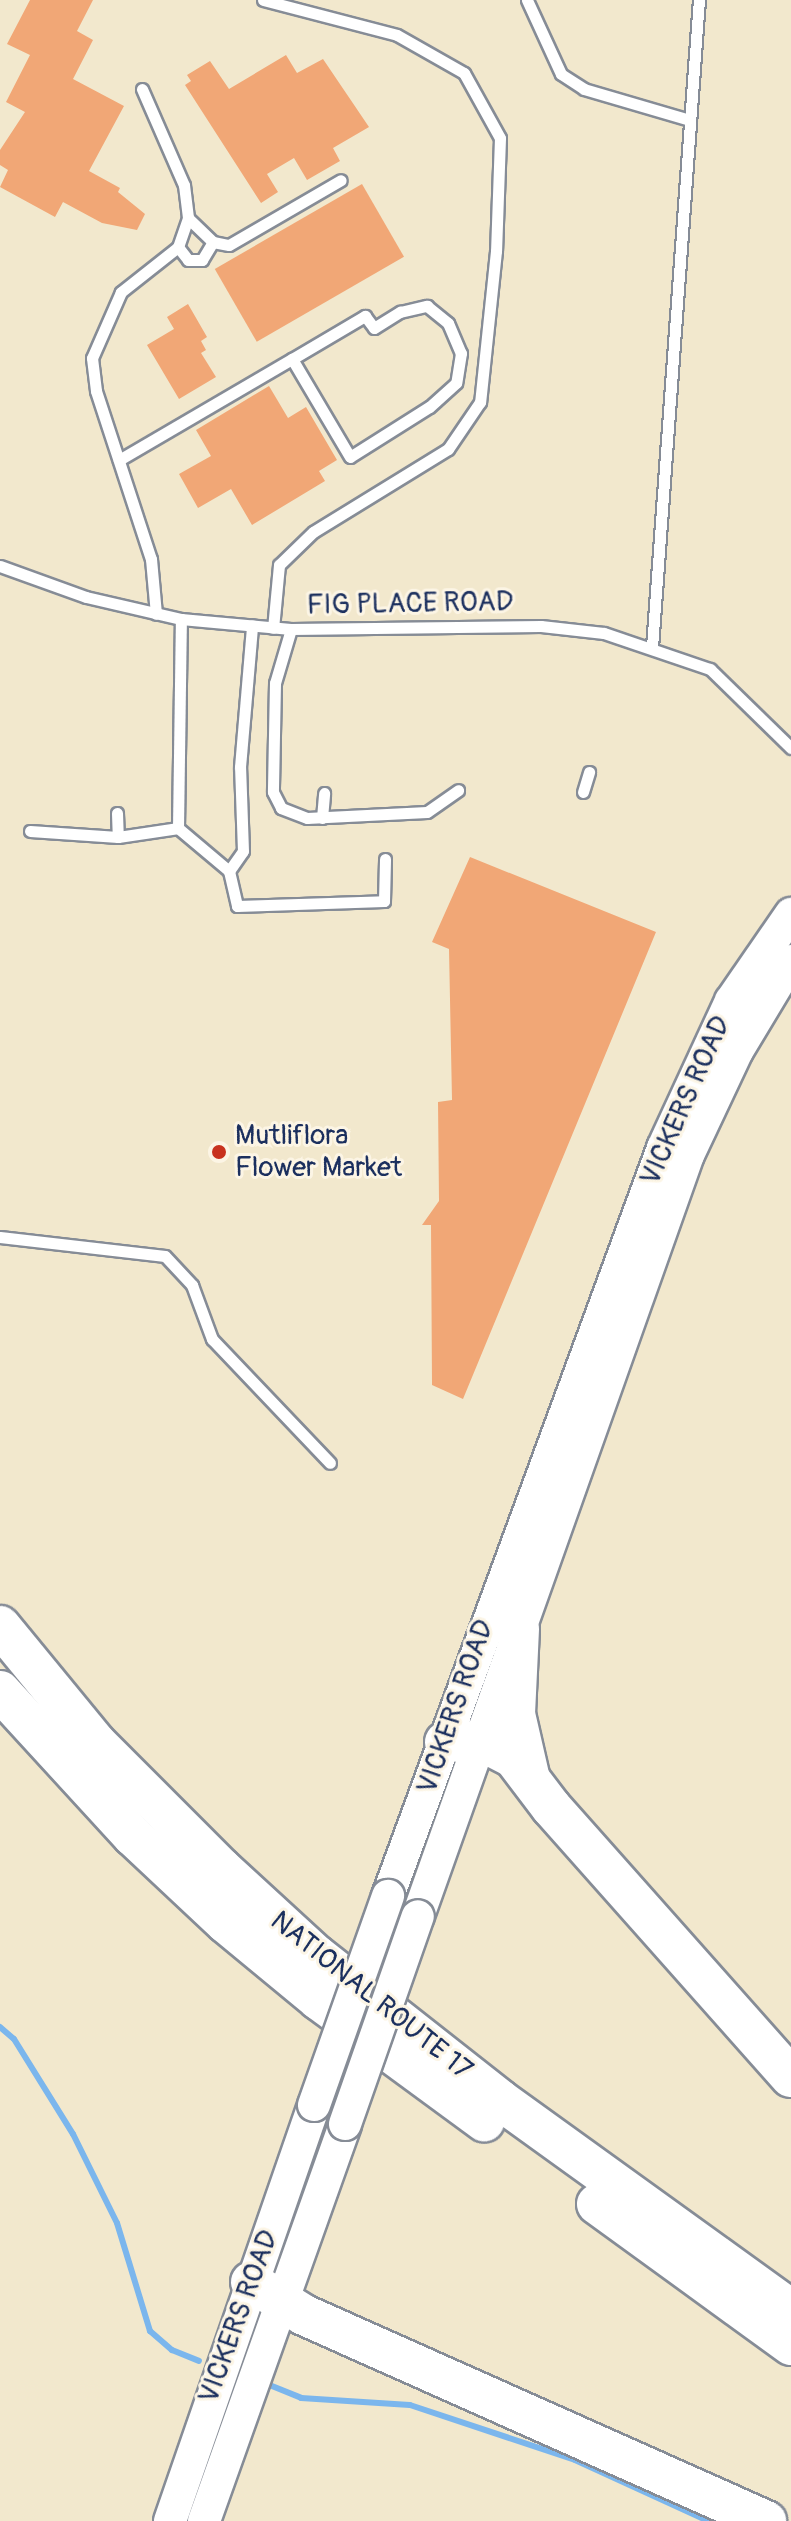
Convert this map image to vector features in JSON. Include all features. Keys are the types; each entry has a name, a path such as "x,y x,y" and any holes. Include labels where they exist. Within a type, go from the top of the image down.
{"highway":[{"name":"NATIONAL ROUTE 17","path":"0,1626 96,1743 316,1955 500,2100 791,2310"},
{"path":"519,1629 515,1714 530,1777"},
{"path":"0,1691 133,1836 319,2000 791,2345"},
{"path":"463,1742 500,1747 530,1777 551,1807 791,2077"},
{"path":"265,2291 766,2521"}],"main road":[{"name":"VICKERS ROAD","path":"170,2521 265,2291 345,2124 418,1916 515,1537 668,1135 731,1001 791,914"},
{"name":"VICKERS ROAD","path":"204,2521 314,2105 388,1896 519,1629 688,1155 737,1051 791,961"}],"lane":[{"path":"263,0 397,35 464,73 500,138 496,251 480,402 448,449 313,532 279,565 273,628"},
{"path":"527,0 561,74 584,89 690,120"},
{"path":"652,647 699,0"},
{"path":"142,89 184,185 188,218 178,247 121,292 92,358 96,391 151,559 156,614"},
{"path":"188,218 213,242 229,245 341,180"},
{"path":"178,247 188,260 202,260 213,242"},
{"path":"119,460 365,316 374,328 400,312 427,306 448,323 461,353 456,383 429,407 350,457 292,359"},
{"name":"FIG PLACE ROAD","path":"0,566 86,597 181,619 291,629 541,626 604,633 710,669 791,748"},
{"path":"178,828 181,619"},
{"path":"229,871 243,851 240,767 252,626"},
{"path":"291,629 275,683 273,792 281,808 307,818 427,812 434,802 458,790"},
{"path":"583,792 589,772"},
{"path":"322,818 324,793"},
{"path":"117,813 118,837"},
{"path":"30,831 118,837 178,828 229,871 237,906 384,901 385,859"},
{"path":"0,1237 165,1256 192,1285 212,1339 330,1463"}],"building":[{"path":"30,0 93,0 77,31 93,40 73,79 124,106 89,171 120,188 118,192 145,214 137,230 102,223 63,202 55,217 0,187 8,170 0,165 0,150 25,112 6,102 30,55 7,44"},
{"path":"286,55 297,73 323,59 369,127 333,148 340,161 307,180 294,158 267,174 278,192 261,203 185,85 191,81 187,75 210,61 229,89"},
{"path":"362,184 404,257 257,342 215,269"},
{"path":"188,304 207,337 201,341 206,350 201,353 216,377 179,399 147,345 174,329 167,317"},
{"path":"269,386 288,418 306,407 337,460 319,471 325,481 252,525 231,489 198,508 179,474 211,456 196,430"},
{"path":"470,857 656,932 463,1399 432,1385 431,1225 422,1225 439,1201 438,1102 452,1100 449,949 432,942"}],"waterway":[{"path":"0,2027 14,2039 73,2134 117,2223 150,2331 172,2350 199,2361"},
{"path":"272,2386 301,2398 410,2405 575,2460 708,2521"}],"place":[{"name":"Mutliflora Flower Market","path":"219,1152"}]}
